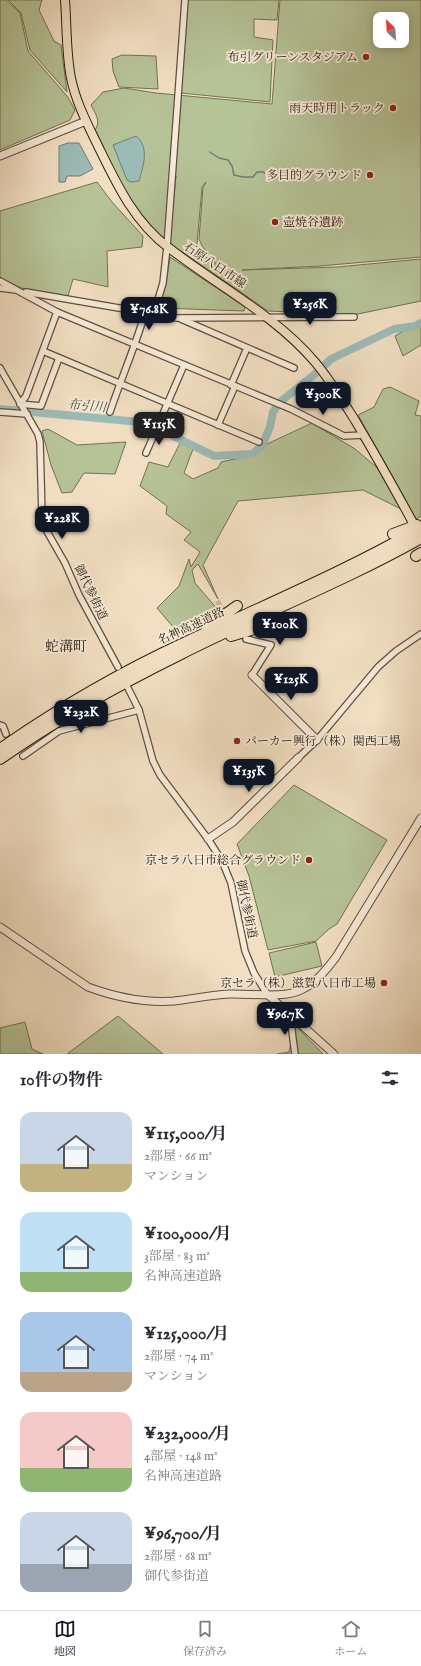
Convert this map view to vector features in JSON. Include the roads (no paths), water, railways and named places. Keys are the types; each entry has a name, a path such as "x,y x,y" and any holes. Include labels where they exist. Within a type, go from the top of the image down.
{"highway":[{"path":"392,534 417,522"},
{"name":"名神高速道路","path":"0,749 65,707 130,670 185,642 314,583 421,528"},
{"name":"名神高速道路","path":"0,759 70,713 181,654 318,590 421,538"},
{"path":"130,670 223,616 237,606"},
{"path":"181,654 190,652 219,640 281,621"}],"main road":[{"name":"石原八日市線","path":"65,0 71,78 76,96 86,121 115,181 129,205 138,218 167,247 253,306 293,340 320,368 338,392 417,522"}],"street":[{"path":"154,313 163,283 167,247 185,0"},
{"path":"0,156 86,121"},
{"path":"0,281 22,291 57,312 279,404 344,436 364,435"},
{"path":"0,288 177,318 294,368"},
{"path":"24,410 26,396 57,312"},
{"path":"110,412 136,344 145,313"},
{"path":"177,318 354,317"},
{"path":"218,425 247,348"},
{"path":"43,351 259,442"},
{"path":"0,412 24,410 41,406 59,358"},
{"path":"146,453 184,365"},
{"name":"御代参街道","path":"0,368 38,434 40,442 42,516 45,528 65,563 79,595 118,667"},
{"path":"208,838 233,822 317,740 378,667 396,651 421,634"},
{"path":"246,639 271,644 252,675 317,740"},
{"name":"御代参街道","path":"128,688 139,710 156,768 208,838 222,861 231,883 245,952 254,973 267,994 334,1054"},
{"path":"23,756 59,731 139,710"},
{"path":"0,725 3,726 6,734"},
{"path":"0,927 88,987 134,999 174,1001 228,994 283,995 300,991 320,976 336,958 421,818"},
{"path":"290,1016 295,1054"}],"water":[{"path":"136,136 143,146 144,157 139,181 131,182 127,180 113,145"},
{"path":"68,143 79,143 93,169 80,176 67,176 65,182 59,182 59,146"}],"waterway":[{"path":"210,152 219,158 228,160 232,166 234,175 253,177 257,172 263,172 272,177 284,173"},
{"name":"布引川","path":"0,409 140,422 151,425 214,456 252,454 262,446 270,427 273,412 280,402 331,359 394,329 415,326 421,323"}],"tunnel":[{"path":"217,601 227,615"}],"place":[{"name":"布引グリーンスタジアム","path":"366,57"},
{"name":"雨天時用トラック","path":"393,108"},
{"name":"多目的グラウンド","path":"370,175"},
{"name":"壺焼谷遺跡","path":"275,222"},
{"name":"パーカー興行（株）関西工場","path":"237,741"},
{"name":"京セラ八日市総合グラウンド","path":"309,860"},
{"name":"京セラ（株）滋賀八日市工場","path":"384,983"}],"district":[{"name":"蛇溝町","path":"66,646"}]}
